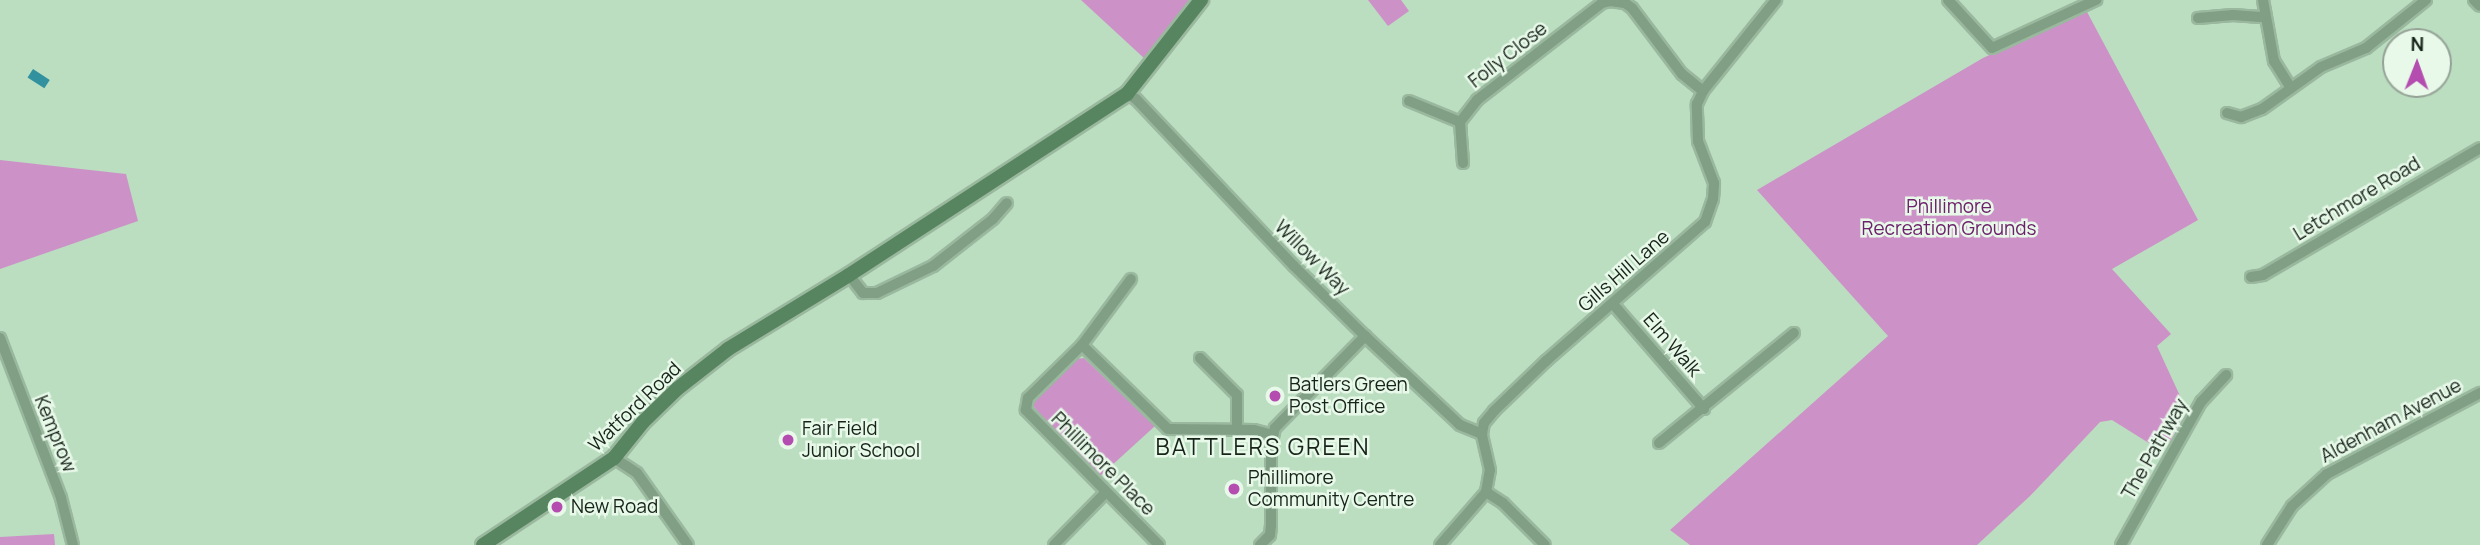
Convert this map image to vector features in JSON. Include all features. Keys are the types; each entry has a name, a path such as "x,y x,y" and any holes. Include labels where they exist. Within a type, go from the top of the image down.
{"main road":[{"name":"Watford Road","path":"483,545 614,458 643,422 677,388 728,349 849,275 1127,94 1201,0"}],"street":[{"name":"Gills Hill Lane","path":"1482,434 1484,423 1494,411 1698,230 1711,211 1712,172 1696,130 1698,104 1703,91 1776,0"},
{"path":"1948,0 1992,48 2096,0"},
{"path":"2263,0 2274,61 2291,88"},
{"path":"2227,113 2241,117 2262,109 2321,67 2366,48 2426,0"},
{"path":"2474,0 2480,6"},
{"path":"1618,1 1632,8 1682,74 1703,91"},
{"name":"Folly Close","path":"1460,122 1477,100 1602,4 1618,1"},
{"path":"2198,18 2264,17"},
{"name":"Willow Way","path":"1127,94 1136,99 1294,266 1365,335 1460,425 1482,434"},
{"path":"1409,101 1460,122 1463,163"},
{"name":"Letchmore Road","path":"2250,277 2263,275 2480,148"},
{"path":"849,275 863,293 877,293 933,266 993,219 1007,203"},
{"name":"Phillimore Place","path":"1132,279 1082,345 1028,398 1026,410 1159,545"},
{"name":"Elm Walk","path":"1613,304 1704,409"},
{"path":"1659,443 1794,333"},
{"path":"1260,545 1270,535 1273,435 1279,422 1365,335"},
{"name":"Kemprow","path":"0,338 61,498 73,545"},
{"path":"1082,345 1168,429 1237,430 1273,435"},
{"path":"1200,358 1237,395 1237,430"},
{"name":"The Pathway","path":"2121,545 2201,402 2226,374"},
{"name":"Aldenham Avenue","path":"2267,545 2292,506 2327,474 2480,393"},
{"path":"1440,545 1486,492 1490,470 1482,434"},
{"path":"614,458 636,473 688,545"},
{"path":"1054,545 1106,492"},
{"path":"1486,492 1503,503 1545,545"}],"green space":[{"path":"1081,0 1193,0 1145,59"},
{"path":"1368,0 1401,0 1409,11 1388,26"},
{"name":"Phillimore Recreation Grounds","path":"2086,10 2198,220 2112,269 2171,334 2157,346 2186,409 2170,442 2152,445 2112,420 2100,422 2030,496 1977,545 1690,545 1670,530 1888,336 1757,190 1983,58"},
{"path":"0,160 126,174 138,221 0,269"},
{"path":"1084,358 1155,426 1098,478 1033,406 1037,396 1076,359"},
{"path":"54,534 55,545 0,545 0,537"}],"water":[{"path":"33,69 50,80 44,88 28,77"}],"place":[{"name":"Batlers Green Post Office","path":"1275,396"},
{"name":"Fair Field Junior School","path":"788,440"},
{"name":"Phillimore Community Centre","path":"1234,489"},
{"name":"New Road","path":"557,507"}],"district":[{"name":"BATTLERS GREEN","path":"1263,446"}]}
